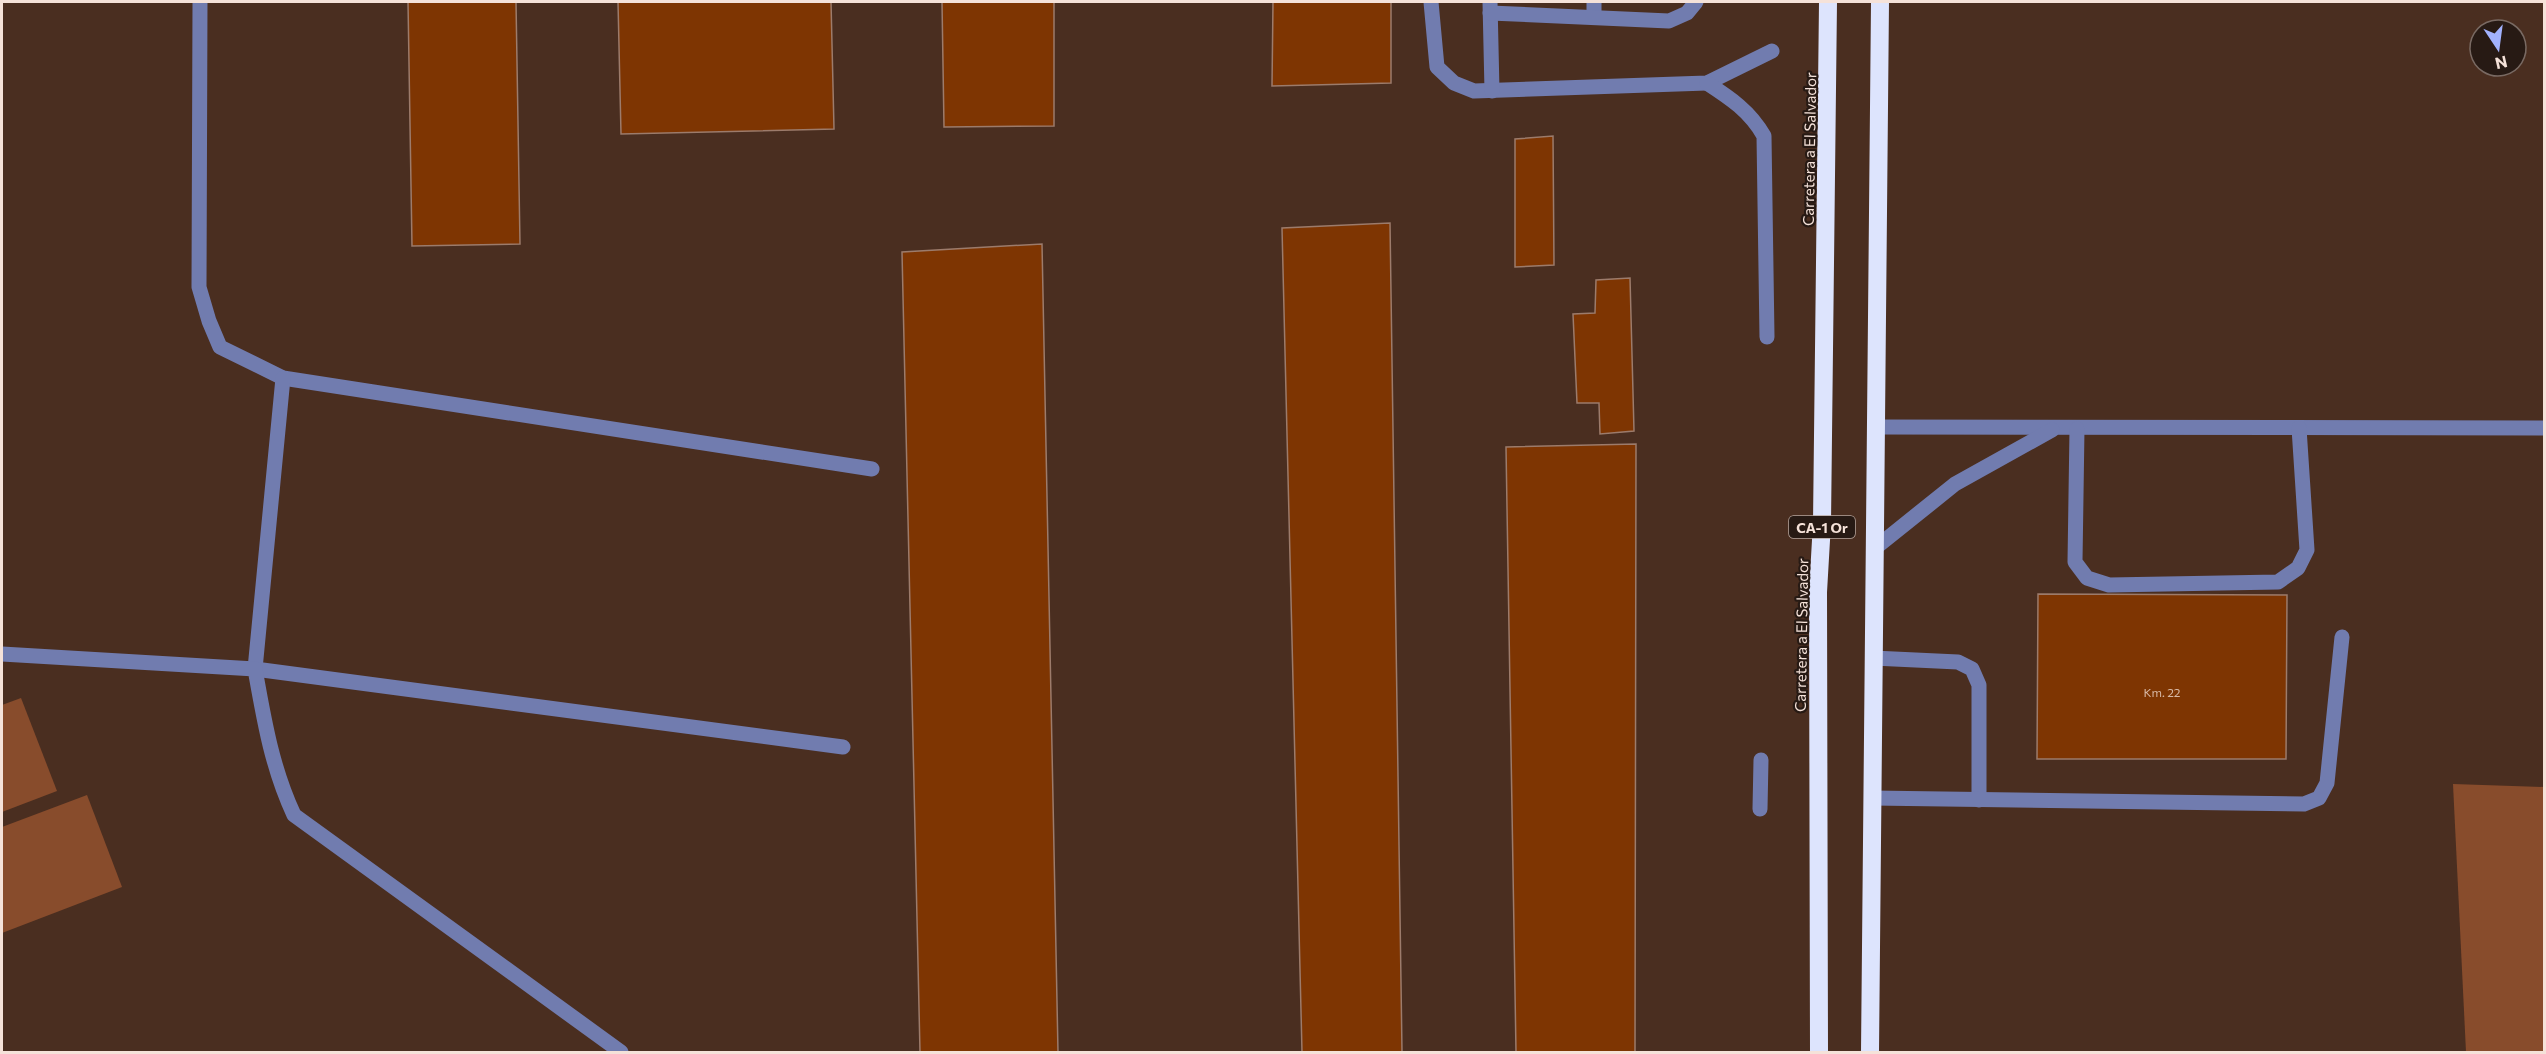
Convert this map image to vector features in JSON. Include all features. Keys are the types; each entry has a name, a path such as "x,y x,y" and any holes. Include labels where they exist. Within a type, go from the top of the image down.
{"highway":[{"name":"Carretera a El Salvador","path":"1819,1053 1818,592 1822,523 1828,2"},
{"name":"CA-1 Or","path":"1870,1053 1880,2"}],"street":[{"path":"200,2 199,287 220,347 283,378 872,469"},
{"path":"1431,2 1437,67 1454,83 1474,91 1707,83 1772,51"},
{"path":"1492,91 1490,7 1594,9 1669,21 1687,13 1696,2"},
{"path":"1707,83 1741,106 1755,120 1764,136 1767,337"},
{"path":"283,378 255,669 270,750 279,784 294,815 621,1053"},
{"path":"1875,427 2544,428"},
{"path":"2077,429 2075,562 2087,578 2109,585 2278,582 2298,568 2307,550 2299,428"},
{"path":"1874,549 1955,484 2055,429"},
{"path":"1872,798 2304,804 2319,798 2327,783 2342,637"},
{"path":"2,654 255,669 843,747"},
{"path":"1873,658 1958,662 1972,669 1979,685 1979,800"},
{"path":"1760,809 1761,760"}],"shaded area":[{"path":"21,698 57,791 2,812 2,705"},
{"path":"2453,784 2544,787 2544,1052 2466,1052"},
{"path":"87,795 122,887 2,933 2,827"}],"building":[{"path":"408,2 516,2 520,244 412,246"},
{"path":"618,2 831,2 834,129 621,134"},
{"path":"942,2 1054,2 1054,126 944,127"},
{"path":"1273,2 1391,2 1391,83 1272,86"},
{"path":"1553,136 1554,265 1515,267 1515,139"},
{"path":"1390,223 1402,1052 1302,1052 1282,228"},
{"path":"1042,244 1058,1052 920,1052 902,252"},
{"path":"1630,278 1634,431 1600,434 1599,403 1577,403 1573,314 1595,313 1596,280"},
{"path":"1636,444 1635,1052 1516,1052 1506,447"},
{"path":"2038,594 2287,595 2286,759 2037,759"}]}
